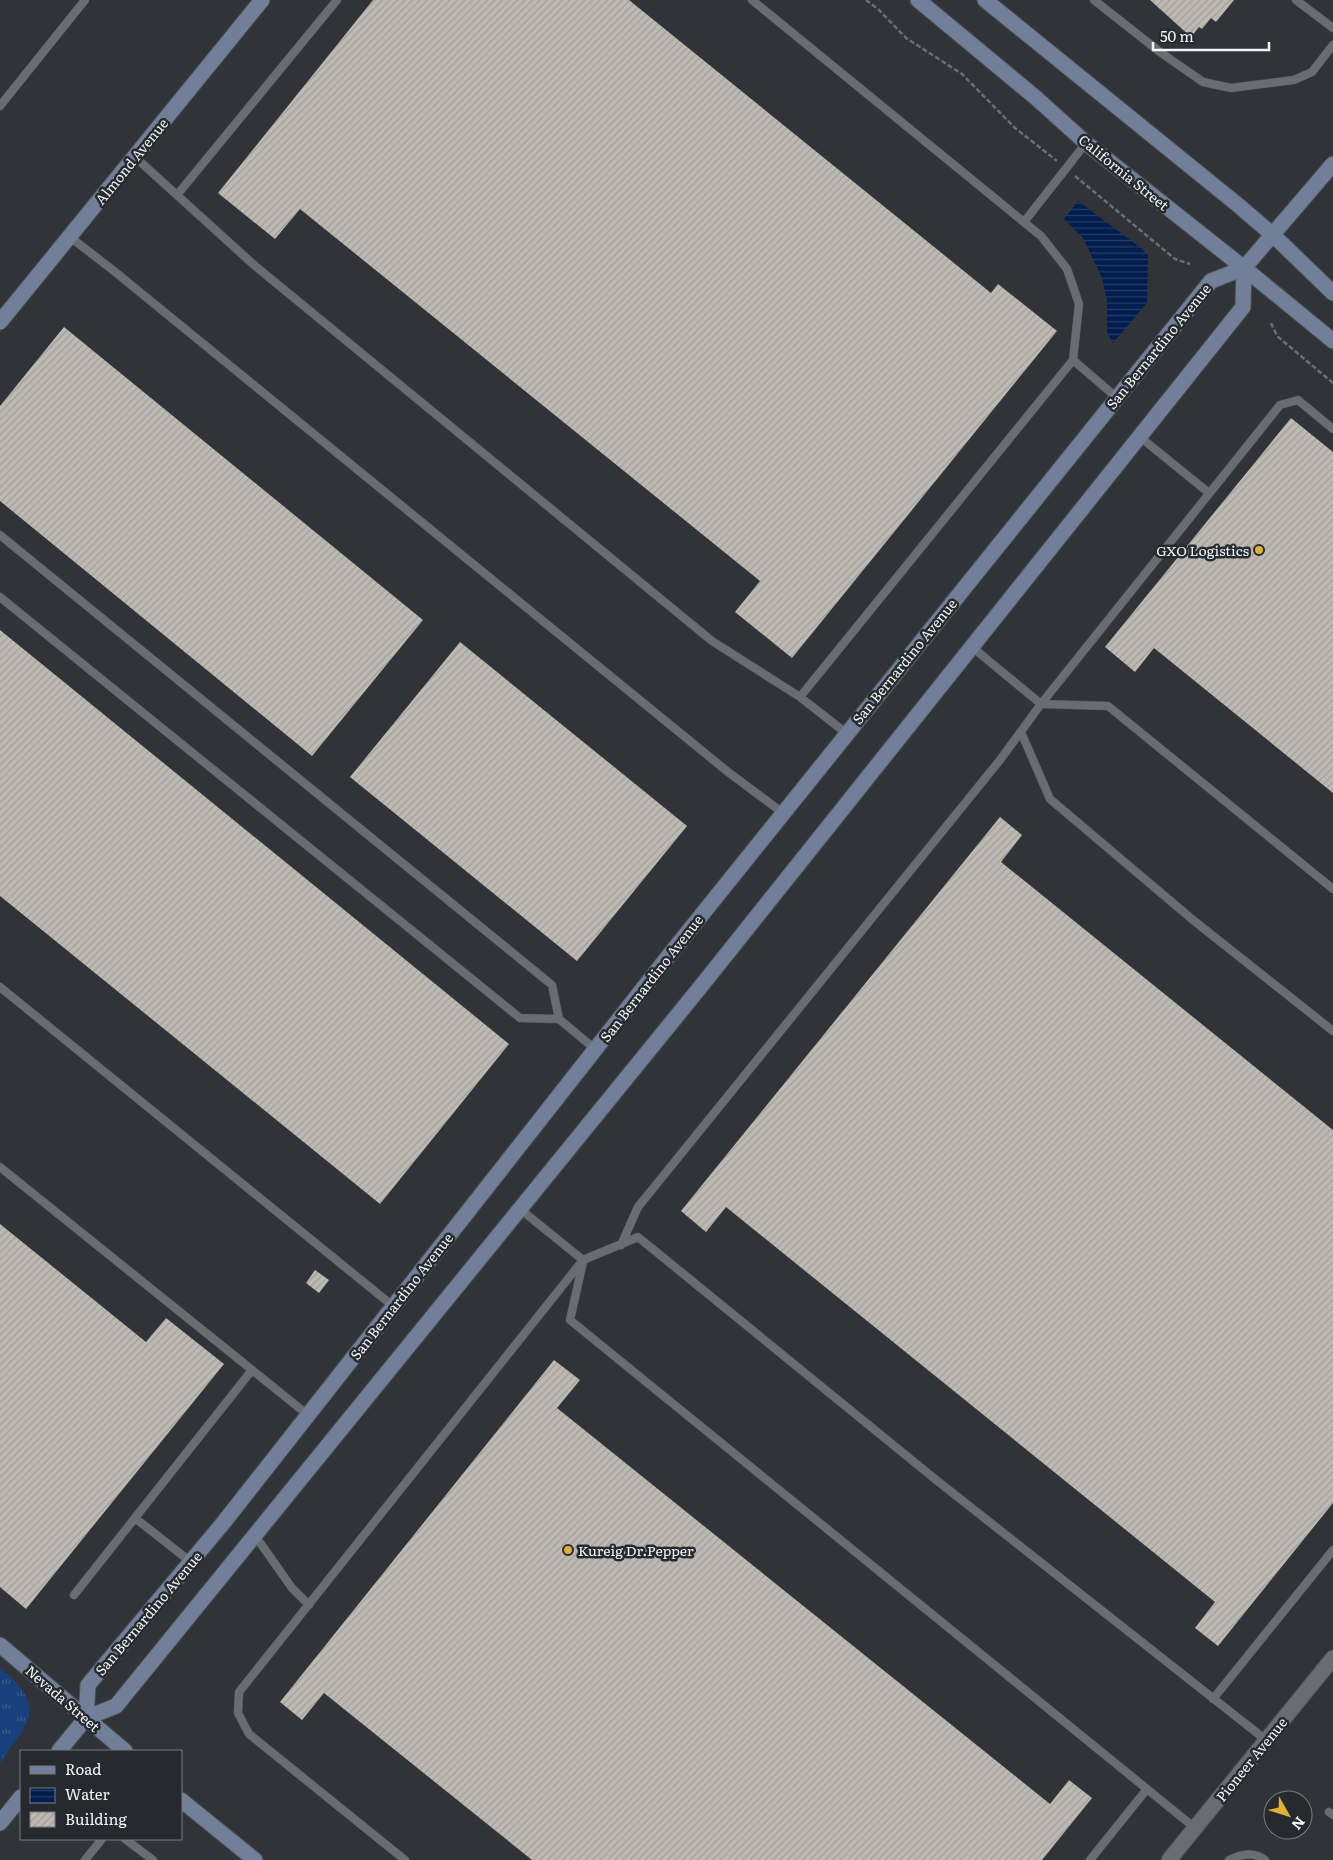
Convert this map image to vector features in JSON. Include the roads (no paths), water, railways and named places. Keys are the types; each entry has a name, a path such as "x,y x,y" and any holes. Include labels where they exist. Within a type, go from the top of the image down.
{"main road":[{"name":"Almond Avenue","path":"0,322 262,0"},
{"name":"California Street","path":"918,0 1035,97 1086,143 1244,268 1333,342"},
{"path":"985,0 1273,235 1333,293"},
{"path":"60,1750 86,1718 116,1706 708,978 1243,307 1244,268 1333,164"},
{"name":"San Bernardino Avenue","path":"86,1718 88,1685 191,1562 846,733 1211,281 1244,268"},
{"name":"Nevada Street","path":"0,1645 124,1750"},
{"path":"0,1823 20,1798"},
{"path":"182,1801 255,1860"}],"street":[{"name":"Pioneer Avenue","path":"1169,1860 1333,1658"}],"lane":[{"path":"0,106 85,0"},
{"path":"177,195 337,0"},
{"path":"752,0 1042,236 1067,269 1079,304 1073,360 800,697"},
{"path":"1094,0 1160,52 1203,82 1231,88 1294,80 1312,72 1333,46"},
{"path":"1296,0 1333,28"},
{"path":"1024,222 1086,143"},
{"path":"135,157 254,265 712,641 800,697 846,733"},
{"path":"70,237 720,766 783,813"},
{"path":"1073,360 1116,397"},
{"path":"620,1245 638,1207 1021,732 1041,704 1280,405 1298,400 1333,429"},
{"path":"1140,436 1209,493"},
{"path":"0,535 552,984 559,1019"},
{"path":"0,597 520,1018 559,1019 595,1049"},
{"path":"972,646 1041,704 1108,706 1333,889"},
{"path":"1021,732 1050,799 1194,920 1333,1031"},
{"path":"0,988 393,1306"},
{"path":"0,1167 308,1415"},
{"path":"520,1209 583,1260"},
{"path":"405,1860 249,1734 238,1713 239,1692 583,1260 638,1237 935,1479 1266,1740"},
{"path":"583,1260 570,1320 1195,1828"},
{"path":"74,1595 252,1370"},
{"path":"135,1518 191,1562"},
{"path":"254,1534 292,1588 310,1605"},
{"path":"1213,1699 1333,1550"},
{"path":"1090,1860 1147,1789"},
{"path":"85,1860 101,1840"},
{"path":"126,1840 153,1860"},
{"path":"1229,1860 1243,1854 1260,1856 1265,1860"}],"water":[{"path":"1078,201 1148,255 1147,303 1113,343 1107,333 1107,301 1102,278 1083,238 1064,219"}],"place":[{"name":"GXO Logistics","path":"1259,550"},
{"name":"Kureig Dr.Pepper","path":"568,1550"}]}
